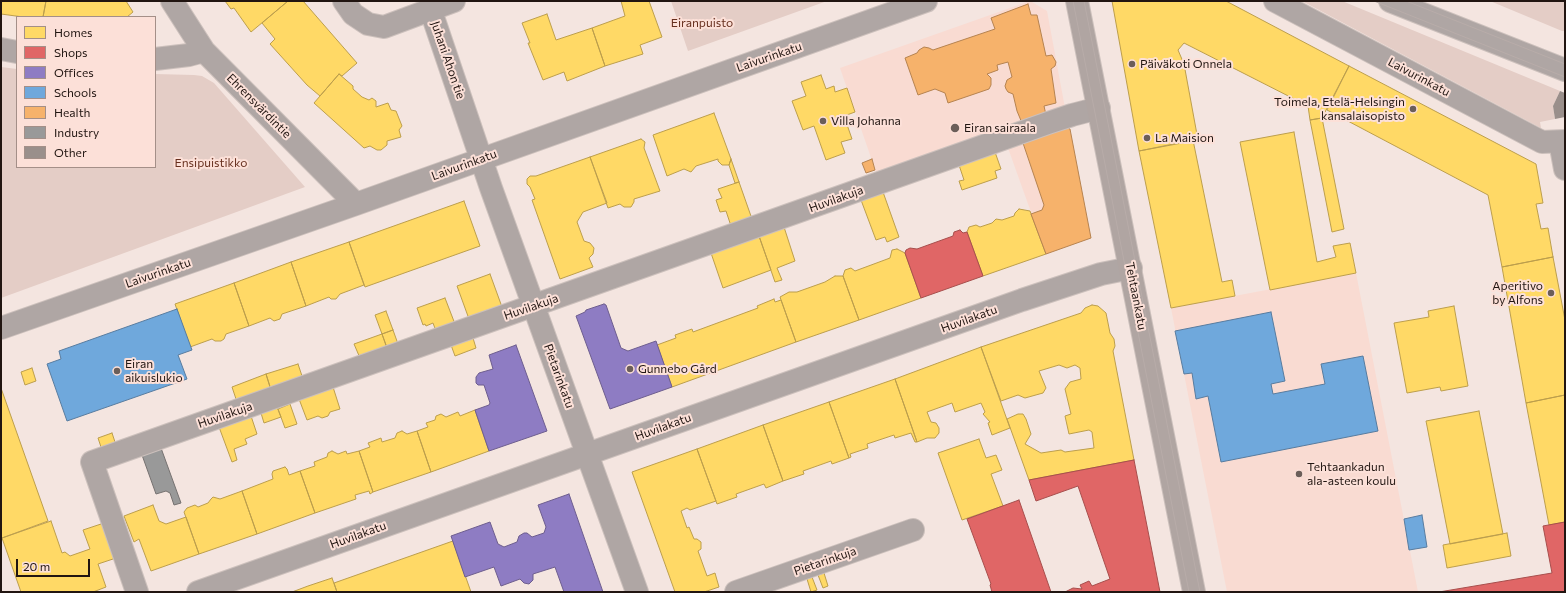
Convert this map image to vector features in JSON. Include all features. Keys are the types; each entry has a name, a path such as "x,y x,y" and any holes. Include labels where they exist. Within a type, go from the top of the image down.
{"street":[{"name":"Ehrensvärdintie","path":"172,1 204,51 356,204"},
{"name":"Juhani Ahon tie","path":"344,1 353,14 368,24 384,27 431,10 481,159"},
{"path":"431,10 454,1"},
{"name":"Laivurinkatu","path":"1,328 356,204 926,1"},
{"name":"Tehtaankatu","path":"1077,1 1194,592"},
{"name":"Laivurinkatu","path":"1275,1 1542,142 1563,141"},
{"path":"1390,1 1565,70"},
{"path":"1,49 16,52"},
{"path":"156,59 189,55 204,51"},
{"name":"Huvilakuja","path":"137,592 92,462 534,307 1066,117 1099,108"},
{"path":"1563,141 1565,169"},
{"name":"Pietarinkatu","path":"481,159 637,592"},
{"name":"Huvilakatu","path":"198,592 1022,300 1101,274 1131,268"},
{"name":"Pietarinkuja","path":"736,592 914,530"}],"shaded area":[{"name":"Eiran sairaala","path":"1027,2 1032,2 1047,11 1065,108 1067,127 1070,129 1091,238 1046,254 1008,148 877,175 840,68"},
{"name":"Tehtaankadun ala-asteen koulu","path":"1356,273 1418,592 1227,592 1171,308"}],"green space":[{"name":"Eiranpuisto","path":"671,1 827,1 688,51"},
{"path":"1302,1 1342,1 1560,91 1553,106 1555,119 1540,122 1541,128"},
{"path":"1490,1 1565,1 1565,31 1562,31"},
{"name":"Ensipuistikko","path":"1,67 16,69 16,168 156,168 156,74 194,75 202,76 214,83 305,187 1,298"}],"building: Homes":[{"path":"1,1 46,1 43,16 16,16 1,14"},
{"path":"46,1 126,1 133,12 128,16 43,16"},
{"path":"225,1 288,1 251,32 234,8 231,9"},
{"path":"288,1 303,1 357,63 342,76 339,74 320,96 307,85 270,44 275,39 262,23"},
{"path":"621,1 649,1 662,37 640,45 643,54 605,66 592,28 625,16"},
{"path":"1112,1 1226,1 1349,66 1322,118 1310,120 1308,106 1184,43 1178,50 1184,64 1198,140 1139,151"},
{"path":"547,14 556,40 592,28 605,66 567,81 564,72 543,80 528,43 530,43 522,23"},
{"path":"1349,66 1536,164 1543,203 1536,204 1541,229 1548,228 1553,257 1502,267 1488,195 1327,110"},
{"path":"339,74 353,86 353,89 362,97 369,100 372,98 376,101 376,107 388,103 391,110 396,111 402,126 399,130 401,137 387,141 387,145 381,150 377,150 370,146 364,148 314,103"},
{"name":"Villa Johanna","path":"821,75 826,89 834,86 835,92 847,88 855,112 844,116 852,139 841,142 845,153 826,160 814,126 803,130 792,101 806,96 801,82"},
{"path":"714,113 731,159 729,165 722,165 718,159 696,166 691,172 684,169 667,176 653,135"},
{"path":"1322,118 1344,229 1332,232 1310,120"},
{"path":"1294,132 1317,262 1336,257 1333,246 1350,243 1356,273 1270,290 1240,142"},
{"path":"641,139 645,142 644,148 660,191 634,199 631,207 624,207 620,204 608,208 590,157"},
{"path":"1193,140 1222,282 1232,280 1235,296 1171,308 1139,151"},
{"path":"995,152 1001,169 995,171 997,178 962,190 959,181 964,180 959,165"},
{"path":"590,157 607,203 583,212 577,222 584,241 590,243 594,248 593,254 589,258 593,267 560,279 532,200 535,199 530,187 527,184 527,179 530,176 536,176"},
{"path":"731,159 739,182 735,183 729,165"},
{"path":"739,182 752,219 731,226 726,211 720,212 716,200 722,198 718,189"},
{"path":"883,192 899,237 887,242 885,237 876,240 861,200"},
{"path":"464,201 480,246 365,287 349,242"},
{"path":"1019,209 1030,211 1046,254 983,276 967,232 969,227 976,225 980,227 992,223 996,219 1002,220 1014,216"},
{"path":"784,227 795,261 777,268 782,280 775,282 759,236"},
{"path":"759,236 771,270 723,288 711,253"},
{"path":"349,242 364,285 340,294 336,299 331,299 329,297 306,306 291,262"},
{"path":"897,249 905,253 921,298 859,320 843,276 845,270 851,268 855,271 890,258 892,250"},
{"path":"1553,257 1565,320 1565,395 1526,403 1502,267"},
{"path":"291,262 306,306 282,314 280,319 274,321 270,318 249,326 234,283"},
{"path":"490,274 502,307 469,319 457,286"},
{"path":"835,276 843,276 859,320 796,342 780,297 789,292 797,292 825,282"},
{"path":"234,283 249,326 226,334 224,339 221,341 215,341 212,339 190,347 175,304"},
{"path":"445,298 455,324 436,331 433,323 426,326 425,324 423,325 417,308"},
{"path":"774,299 775,302 781,300 796,342 672,387 657,345 676,338 675,335 692,329 693,332 758,308 757,306"},
{"path":"1092,305 1098,306 1106,313 1110,333 1114,339 1115,346 1113,351 1134,460 1029,480 1007,419 1018,414 1023,414 1031,434 1025,444 1041,453 1061,450 1065,452 1094,448 1092,432 1089,430 1069,434 1065,416 1071,414 1065,389 1070,382 1081,379 1080,368 1075,365 1067,368 1059,365 1039,371 1046,388 1043,393 1025,398 1018,395 1001,401 981,347 1081,313 1085,308"},
{"path":"1454,306 1468,386 1441,391 1440,387 1407,393 1394,323 1429,317 1428,311"},
{"path":"386,311 393,330 382,334 375,315"},
{"path":"393,330 398,344 387,348 382,334"},
{"path":"382,334 387,348 360,358 354,344"},
{"path":"473,338 476,348 455,356 451,345"},
{"path":"981,347 1010,428 992,435 988,423 990,422 983,414 985,412 981,403 955,412 952,403 927,412 931,422 936,423 939,428 939,433 935,438 927,438 917,442 895,379"},
{"path":"298,364 303,379 271,390 266,374"},
{"path":"32,368 36,381 25,385 21,372"},
{"path":"266,374 271,390 237,402 232,387"},
{"path":"895,379 917,442 915,442 911,433 895,438 894,435 867,444 868,448 850,454 851,457 849,458 829,402"},
{"path":"333,387 340,409 330,412 328,416 322,418 318,416 307,420 299,399"},
{"path":"1,388 48,521 2,538 1,535"},
{"path":"1565,395 1565,522 1549,525 1526,403"},
{"path":"829,402 849,458 832,464 831,461 803,471 804,474 783,481 763,425"},
{"path":"290,404 297,424 285,428 278,409"},
{"path":"277,407 281,417 264,423 261,413"},
{"path":"475,410 489,451 431,472 417,431 428,427 426,423 435,420 436,416 441,414 446,417 458,412 460,416"},
{"path":"1479,411 1503,534 1450,544 1426,421"},
{"path":"251,416 257,434 245,439 247,444 234,449 237,460 232,462 219,427"},
{"path":"763,425 783,481 766,488 764,484 736,494 737,497 717,504 697,449"},
{"path":"402,431 407,434 417,431 431,472 373,492 359,451 370,447 368,443 381,438 382,442 395,438 397,433"},
{"path":"112,433 116,445 102,450 98,438"},
{"path":"979,439 986,458 996,455 1002,470 991,474 1003,506 962,520 938,453"},
{"path":"697,449 716,501 690,510 687,508 681,511 687,528 689,527 694,539 701,542 701,549 698,551 707,576 715,573 719,587 704,592 675,592 632,472"},
{"path":"332,451 338,454 346,451 347,454 359,451 373,492 370,494 369,491 355,495 356,499 315,513 300,471 315,466 314,462 327,457 328,453"},
{"path":"285,467 289,475 300,471 315,513 257,534 242,491 273,479 273,471"},
{"path":"242,491 257,534 199,554 184,512 187,508 195,505 198,507 208,503 213,497 220,499"},
{"path":"153,505 159,521 166,524 186,517 199,554 151,571 139,539 134,542 124,516"},
{"path":"51,521 62,553 65,552 70,556 90,549 83,530 104,523 116,558 98,564 106,587 93,592 21,592 2,538"},
{"path":"1507,533 1511,556 1447,568 1443,545"},
{"path":"453,541 471,592 337,592 334,583"},
{"path":"824,573 828,586 823,588 818,575"},
{"path":"812,577 817,590 811,592 807,579"},
{"path":"332,578 337,592 292,592 308,586"}],"building: Shops":[{"path":"960,230 963,233 967,232 983,276 921,298 905,253 906,250 910,248 917,249 953,236 954,232"},
{"path":"1134,460 1160,592 1065,592 1073,588 1082,589 1080,585 1089,581 1092,586 1110,579 1078,486 1036,501 1029,480"},
{"path":"1019,500 1051,592 992,592 991,584 967,519"},
{"path":"1565,522 1565,592 1439,592 1552,573 1543,526"}],"building: Offices":[{"name":"Gunnebo Gård","path":"604,304 606,305 621,348 628,351 656,341 672,387 610,409 576,316 585,312 586,310"},
{"path":"516,345 547,431 489,451 475,410 489,405 490,403 484,385 478,385 476,383 476,377 479,373 493,369 489,355"},
{"path":"569,494 603,592 564,592 555,567 533,574 533,580 529,584 524,583 520,579 501,586 494,567 465,577 451,536 490,522 498,544 504,547 517,542 519,536 524,533 527,533 532,537 544,533 546,527 538,505"}],"building: Schools":[{"name":"Eiran aikuislukio","path":"177,309 192,350 178,355 187,379 67,421 47,364 61,359 59,351"},
{"path":"1271,312 1285,381 1271,384 1273,394 1325,384 1321,364 1363,356 1378,431 1221,462 1208,396 1196,399 1192,373 1184,374 1175,331"},
{"path":"1422,515 1427,547 1409,550 1404,519"}],"building: Health":[{"name":"Eiran sairaala","path":"1028,4 1031,15 1037,15 1046,56 1052,55 1056,62 1055,66 1051,69 1056,103 1044,106 1046,115 1022,123 1017,111 1013,94 1008,92 1005,86 1007,80 1012,77 1008,62 997,65 998,70 987,74 991,78 991,85 989,89 948,103 945,93 935,89 918,95 905,58 917,53 924,47 933,50 995,29 991,18"},
{"path":"1067,127 1070,129 1091,238 1046,254 1031,214 1042,210 1044,205 1023,143"},
{"path":"872,159 875,170 866,173 862,163"}],"building: Industry":[{"path":"161,448 181,503 174,505 170,493 166,491 156,494 142,455"}],"building: Other":[{"path":"1560,91 1565,93 1565,117 1555,119 1553,106"}],"tram line":[{"path":"1073,1 1189,592"},
{"path":"1084,1 1200,592"},
{"path":"1374,1 1565,77"},
{"path":"1406,1 1565,64"}],"place":[{"name":"Päiväkoti Onnela","path":"1132,64"},
{"name":"Toimela, Etelä-Helsingin kansalaisopisto","path":"1413,109"},
{"name":"Villa Johanna","path":"823,121"},
{"name":"Eiran sairaala","path":"955,128"},
{"name":"La Maision","path":"1147,138"},
{"name":"Aperitivo by Alfons","path":"1551,293"},
{"name":"Gunnebo Gård","path":"630,369"},
{"name":"Eiran aikuislukio","path":"117,371"},
{"name":"Tehtaankadun ala-asteen koulu","path":"1299,474"}]}
